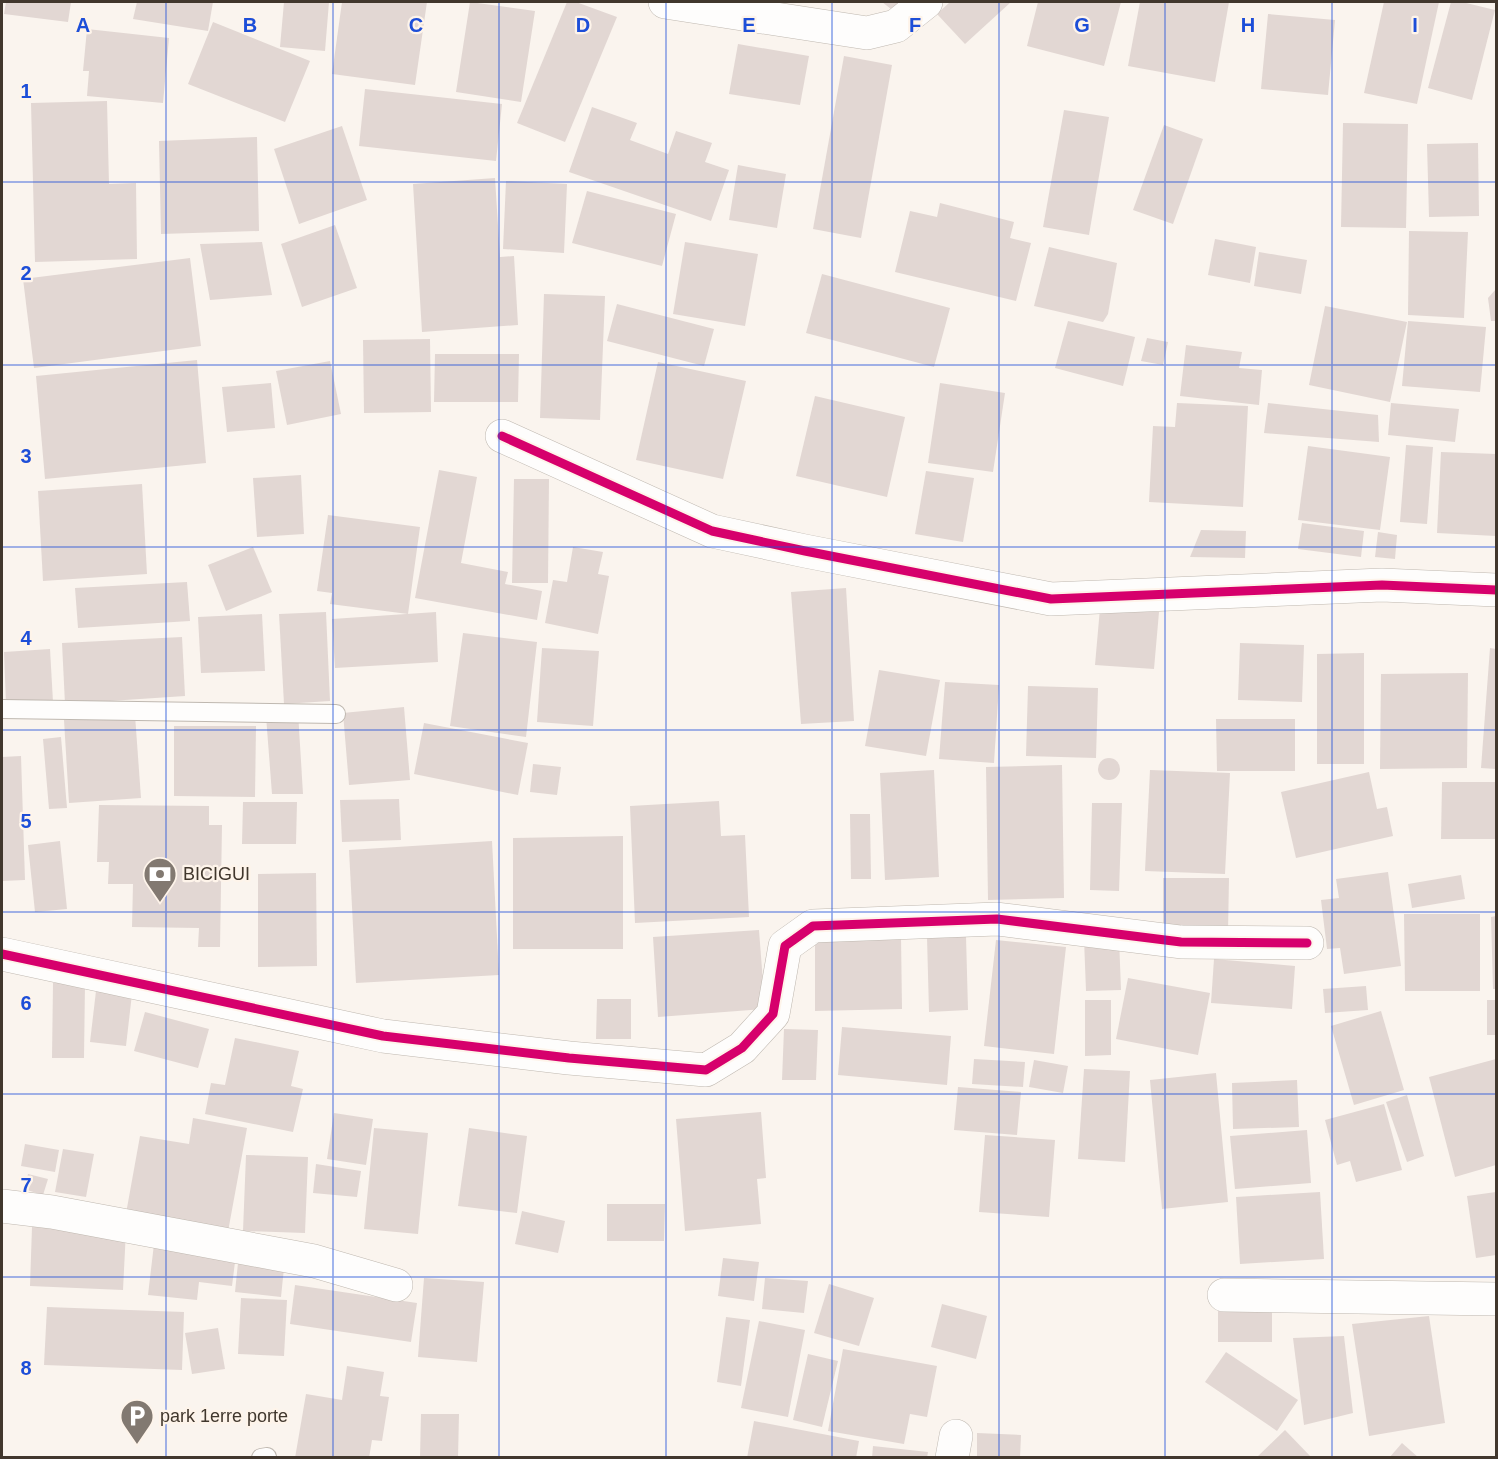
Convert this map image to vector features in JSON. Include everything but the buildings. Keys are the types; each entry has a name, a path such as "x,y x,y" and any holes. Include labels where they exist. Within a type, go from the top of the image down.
{"street":[{"path":"665,2 867,33 896,26 926,2"},
{"path":"502,436 712,531 817,554 1051,599 1382,585 1497,590"},
{"path":"2,954 383,1036 569,1058 706,1070 742,1048 773,1014 785,946 813,926 997,919 1181,942 1307,943"},
{"path":"2,1206 52,1212 302,1258 396,1285"},
{"path":"1224,1295 1497,1299"}],"lane":[{"path":"2,709 336,714"},
{"path":"261,1458 267,1457"}],"cycle path":[{"path":"502,436 712,531 1051,599 1382,585 1496,590"},
{"path":"2,954 383,1036 569,1058 706,1070 742,1048 773,1014 785,946 813,926 997,919 1181,942 1307,943"}],"place":[{"name":"BICIGUI","path":"160,903"},
{"name":"park 1erre porte","path":"137,1445"}]}
